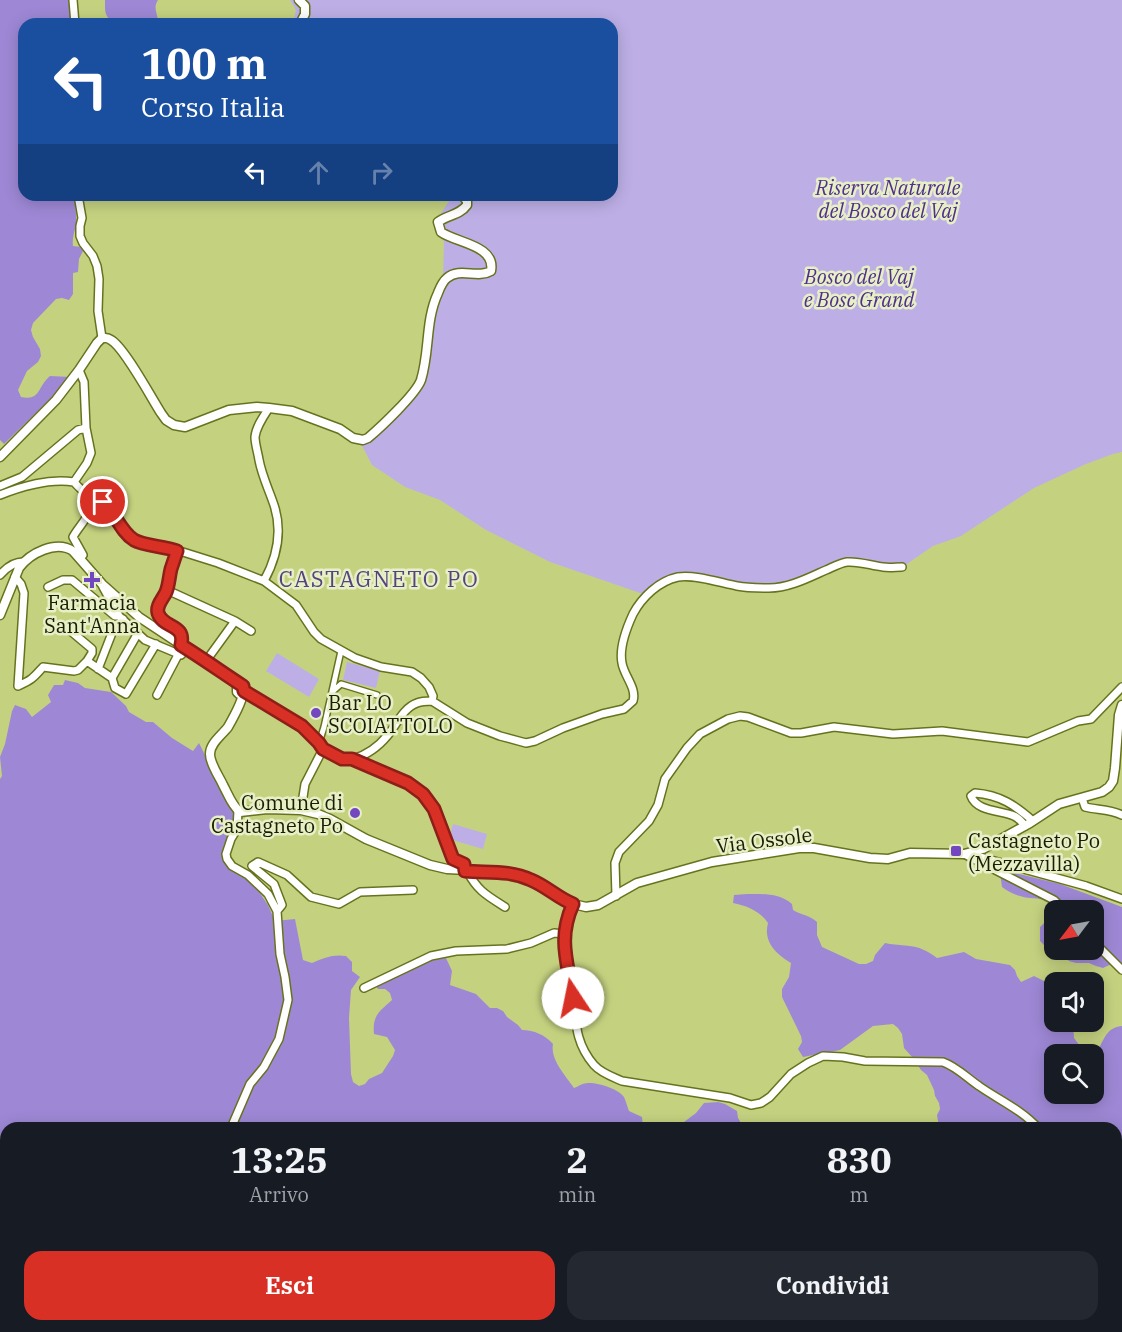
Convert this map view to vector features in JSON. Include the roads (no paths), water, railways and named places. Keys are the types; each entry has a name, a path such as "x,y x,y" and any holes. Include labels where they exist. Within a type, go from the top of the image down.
{"street":[{"path":"74,0 75,18"},
{"path":"299,0 305,6 303,18"},
{"path":"79,201 80,236 97,266 98,311 102,338"},
{"path":"0,457 56,400 102,338 108,338 116,343 161,413 174,425 184,427 229,410 257,407 292,411 340,429 353,438 363,440 368,438 410,396 420,382 432,306 444,281 456,274 485,275 491,271 493,263 483,251 441,231 438,222 459,213 467,205 467,201"},
{"path":"74,482 91,453 84,382 79,370"},
{"path":"264,581 276,554 278,530 275,508 261,466 255,437 260,421 269,408"},
{"path":"0,486 22,477 78,430 87,428"},
{"path":"0,495 22,487 55,480 74,482 88,497 90,504 90,511 73,537 83,555 80,558"},
{"path":"90,504 103,502 124,530 135,540 218,563 264,581 296,605 316,635 355,658 381,667 411,672 429,687 432,701"},
{"path":"0,615 21,565 32,555 63,547 73,551 102,584 139,617 227,676 240,690 302,726 321,746 342,759 352,759 364,756 376,747 388,735 400,717 417,703 432,701 467,723 526,743 602,714 624,709 633,701 634,692 622,663 622,652 632,615 644,598 660,585 677,577 738,586 772,588 800,582 848,562 882,567 902,567"},
{"path":"157,695 184,647 180,632 160,618 158,613 158,606 167,590 177,551"},
{"path":"0,575 9,566 18,562 21,565"},
{"path":"15,577 24,593 18,686 31,680 43,667 74,671 87,661 92,649 67,628"},
{"path":"48,587 63,580 72,580 115,616 121,617"},
{"path":"102,584 121,617 138,633 146,640 178,655"},
{"path":"167,590 235,621 251,631"},
{"path":"98,669 121,617"},
{"path":"206,661 235,621"},
{"path":"112,678 138,633"},
{"path":"87,661 112,678 115,688 126,694 156,644"},
{"path":"301,810 306,784 321,746 341,651"},
{"path":"331,693 341,684 377,695"},
{"path":"616,896 615,863 619,852 649,821 658,805 664,779 700,734 728,719 748,717 791,733 834,727 893,734 942,731 1028,742 1078,721 1091,719 1122,687"},
{"path":"234,1122 250,1084 264,1067 279,1039 288,1000 280,954 277,911 268,894 249,875 232,866 227,860 226,854 237,829 238,811 212,761 210,752 216,740 228,727 238,705 240,690"},
{"name":"Via Ossole","path":"573,904 586,907 598,905 637,883 712,862 799,848 814,848 870,858 888,858 917,853 968,854 995,844 1059,804 1106,790 1113,781 1119,715 1122,705"},
{"path":"352,759 408,783 423,794 434,809 453,859 464,864 466,871 482,893 505,906"},
{"path":"975,793 982,793 1006,800 1029,823 1013,815 989,810 976,804 971,796 975,793"},
{"path":"1082,798 1085,807 1100,808 1122,815"},
{"path":"238,811 301,810 330,819 366,838 430,865 466,871 507,872 544,886 573,904 568,915 565,934 565,958 571,986 576,1032 594,1065 599,1070 622,1081 730,1098 751,1105 761,1103 770,1097 791,1074 823,1056 865,1061 943,1062 952,1065 976,1085 1022,1113 1032,1122"},
{"path":"968,854 1086,886 1122,899"},
{"path":"968,854 1054,900"},
{"path":"277,911 282,905 274,884 252,866 258,862 287,875 311,897 339,904 360,892 413,890"},
{"path":"364,988 431,956 456,951 507,949 531,944 554,933 565,934"},
{"path":"1104,952 1122,970"}],"place":[{"name":"Farmacia Sant'Anna","path":"92,580"},
{"name":"Bar LO SCOIATTOLO","path":"316,713"},
{"name":"Comune di Castagneto Po","path":"355,813"},
{"name":"Castagneto Po (Mezzavilla)","path":"956,851"}],"district":[{"name":"CASTAGNETO PO","path":"379,578"}],"park label":[{"name":"Riserva Naturale del Bosco del Vaj","path":"888,198"},
{"name":"Bosco del Vaj e Bosc Grand","path":"859,288"}]}
